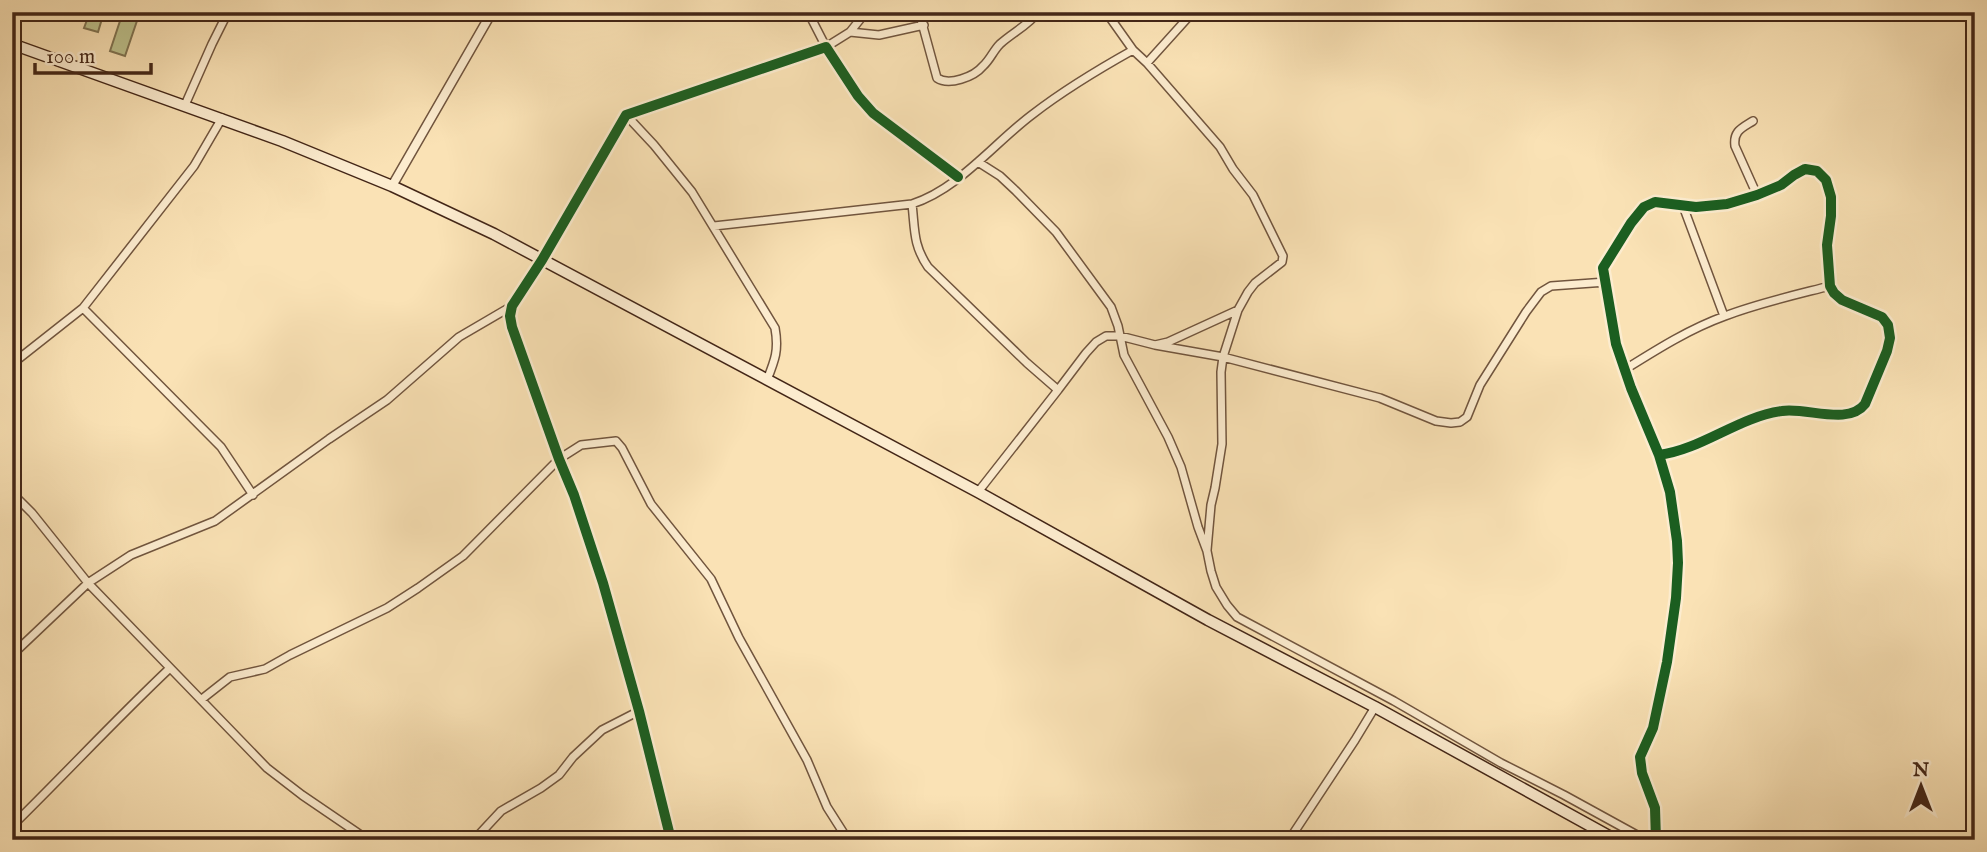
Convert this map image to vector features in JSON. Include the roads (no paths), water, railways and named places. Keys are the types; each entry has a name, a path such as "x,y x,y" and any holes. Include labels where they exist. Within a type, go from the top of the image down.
{"main road":[{"path":"12,44 222,118 392,186 494,234 978,492 1208,620 1375,707 1616,840"}],"street":[{"path":"184,105 228,12"},
{"path":"392,186 492,12"},
{"path":"808,12 826,47 858,96 873,113 958,177"},
{"path":"671,840 603,583 575,495 559,459 512,327 512,306 542,260 626,115 826,47 850,32 866,12"},
{"path":"919,12 937,78 942,81 977,72 999,45 1038,12"},
{"path":"1106,12 1133,50 1220,147 1253,195 1283,256 1282,262 1255,283 1238,310 1223,358 1222,444 1211,505 1207,551"},
{"path":"1147,63 1193,12"},
{"path":"850,32 879,35 924,25"},
{"path":"714,226 912,204 926,199 978,162 1033,114 1080,81 1133,50"},
{"path":"626,115 678,175 714,226 775,328 778,344 776,357 766,380"},
{"path":"12,364 83,308 194,166 222,118"},
{"path":"1753,121 1737,131 1734,138 1757,195"},
{"path":"978,162 1000,176 1056,232 1111,307 1124,355 1181,467 1216,587 1237,617 1646,840"},
{"path":"1657,840 1655,808 1642,773 1640,757 1659,706 1676,598 1678,563 1674,513 1659,456 1616,344 1603,268 1644,207 1655,202 1696,207 1727,204 1781,185 1805,169 1816,171 1826,180 1831,197 1827,245 1830,286 1842,300 1882,317 1888,325 1888,351 1865,404 1860,411 1845,416 1784,410 1755,417 1677,453 1659,456"},
{"path":"912,204 916,244 928,267 1027,363 1059,390"},
{"path":"1683,206 1724,316"},
{"path":"978,492 1096,342 1106,336 1223,358 1380,398 1436,421 1451,423 1460,422 1467,417 1480,386 1541,292 1551,286 1606,282"},
{"path":"1624,370 1667,343 1724,316 1830,286"},
{"path":"12,655 88,583 131,555 215,521 387,400 459,337 512,306"},
{"path":"83,308 221,447 253,495"},
{"path":"1155,345 1168,342 1238,310"},
{"path":"202,699 230,677 265,669 367,619 418,588 463,556 559,459 581,445 616,441 651,504 711,579 738,638 807,760 828,807 848,840"},
{"path":"12,493 32,513 88,583 267,768 368,840"},
{"path":"12,826 170,668"},
{"path":"1289,840 1375,707"},
{"path":"474,840 501,811 559,775 602,730 639,711"}]}
